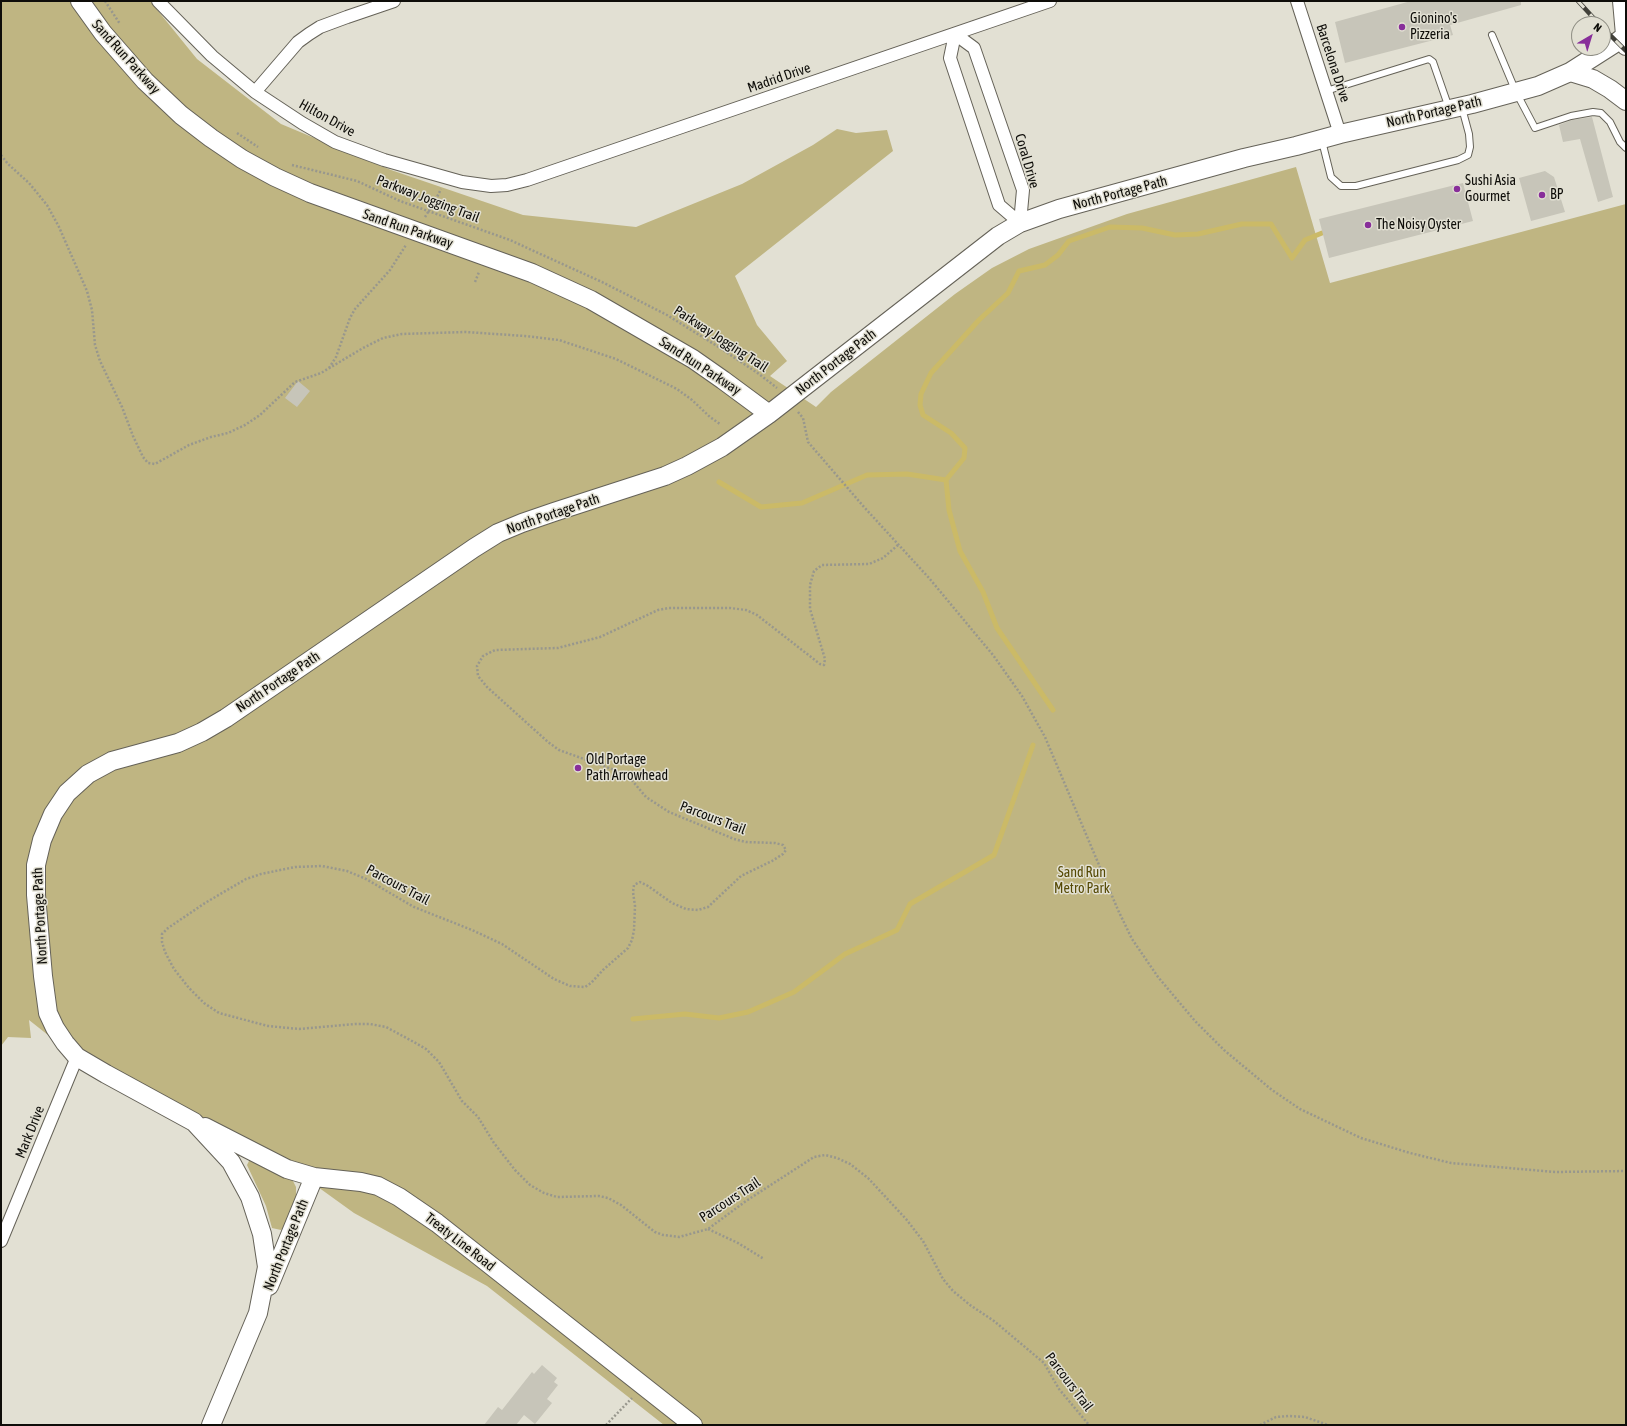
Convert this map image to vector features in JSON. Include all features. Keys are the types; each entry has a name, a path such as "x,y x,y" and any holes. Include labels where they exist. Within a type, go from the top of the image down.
{"main road":[{"name":"Sand Run Parkway","path":"80,1 103,33 145,81 181,115 242,159 298,188 532,273 591,300 693,359 769,414"},
{"path":"1622,1 1626,40"},
{"name":"North Portage Path","path":"258,1313 267,1266 262,1234 252,1204 231,1162 194,1122 77,1057 55,1028 48,1013 43,976 36,895 36,865 42,840 52,814 67,793 88,774 112,761 178,743 202,732 498,533 522,523 666,476 722,447 769,414 998,236 1020,223 1059,209 1244,158 1340,134 1456,108 1538,86 1570,72 1626,40"},
{"path":"1570,72 1593,79 1626,101"},
{"name":"Treaty Line Road","path":"194,1122 287,1169 314,1177 361,1182 378,1186 399,1197 437,1223 693,1425"},
{"name":"North Portage Path","path":"211,1425 314,1177"}],"street":[{"name":"Hilton Drive","path":"158,1 212,56 255,92 302,124 335,142 384,160 462,182 491,186 518,183"},
{"path":"255,92 298,42 309,34 347,17 394,1"},
{"name":"Madrid Drive","path":"518,183 1050,1"},
{"name":"Barcelona Drive","path":"1297,1 1340,134"},
{"path":"955,34 950,58 999,205 1020,223"},
{"name":"Coral Drive","path":"955,34 974,48 1021,183 1023,190 1020,223"},
{"name":"Mark Drive","path":"1,1241 77,1057"}],"lane":[{"path":"1492,34 1516,92 1535,128 1570,116 1593,112 1601,114 1610,122 1620,142 1626,148"},
{"path":"1322,139 1331,177 1341,186 1356,186 1458,160 1468,155 1470,148 1469,134 1433,62 1429,59 1326,91"}],"path":[{"path":"105,1 123,30"},
{"path":"236,132 260,148"},
{"path":"1,155 8,164 29,183 47,205 59,227 87,291 92,310 95,345 100,361 122,407 133,436 143,457 148,463 155,464 189,445 228,433 245,425 260,415 295,382 322,374 363,348 383,338 402,334 466,332 559,340 616,359 678,389 692,400 710,418 720,424"},
{"name":"Parkway Jogging Trail","path":"288,163 357,181 400,201 510,240 602,282 667,315 717,346 773,384"},
{"path":"328,370 336,357 350,318 390,270 440,193 446,177"},
{"path":"808,442 864,507 929,578 993,655 1022,696 1045,737 1118,910 1132,939 1158,977 1195,1021 1242,1066 1272,1090 1300,1109 1361,1138 1410,1153 1451,1163 1548,1171 1626,1171"},
{"name":"Parcours Trail","path":"898,545 883,558 869,564 822,564 814,571 810,585 810,609 816,634 825,659 824,665 820,664 757,614 746,610 730,608 669,608 658,610 600,637 558,648 495,650 483,656 477,666 478,676 488,687 559,750 620,772 630,778 646,797 669,812 734,839 746,842 776,843 783,845 786,850 783,854 772,861 741,876 708,907 698,910 686,909 672,903 640,882 634,885 633,892 635,906 632,940 628,948 585,987 570,986 554,979 502,944 472,930 414,907 366,878 347,871 322,866 295,867 261,874 246,879 226,890 168,928 162,934 162,942 165,952 174,969 189,988 219,1013 268,1026 299,1030 355,1024 370,1024 386,1027 426,1049 439,1062 462,1101 478,1117 494,1143 515,1170 530,1185 557,1197 599,1196 608,1198 621,1205 656,1232 663,1235 679,1237 708,1229 746,1201 814,1157 825,1155 837,1158 850,1164 868,1178 906,1219 923,1241 943,1279 953,1292 994,1321 1044,1362 1059,1390 1089,1425"},
{"path":"708,1229 738,1243 764,1259"},
{"path":"606,1425 643,1386"},
{"path":"1260,1425 1276,1417 1289,1416 1305,1417 1328,1425"}],"green space":[{"name":"Sand Run Metro Park","path":"1,1 150,1 197,59 281,124 391,170 523,215 636,227 742,184 813,145 837,129 856,133 887,130 893,151 735,276 757,325 787,361 770,376 816,407 831,392 955,294 992,268 1029,249 1127,214 1296,167 1330,283 1626,204 1626,1425 664,1425 487,1286 354,1213 286,1164 53,1039 29,1020 31,1038 8,1037 1,1046"},
{"path":"253,1159 292,1179 296,1187 296,1198 285,1226 281,1230 272,1228 266,1206 247,1165 249,1161"}],"building":[{"path":"1411,1 1521,1 1521,5 1450,25 1453,35 1345,63 1335,22"},
{"path":"1592,117 1613,197 1598,202 1580,139 1563,142 1559,125 1572,120"},
{"name":"BP","path":"1545,171 1554,177 1565,212 1531,221 1519,178"},
{"path":"1463,183 1473,221 1329,258 1319,219"},
{"path":"298,381 310,391 297,407 285,398"},
{"path":"542,1365 557,1378 554,1382 558,1385 547,1399 552,1403 535,1424 524,1415 516,1425 484,1425 498,1407 502,1410 532,1372 534,1374"}],"waterway":[{"path":"1053,710 997,628 983,592 960,551 949,510 946,480 964,458 965,448 951,433 923,415 920,405 921,394 931,373 979,320 1008,293 1019,271 1045,265 1058,255 1069,241 1110,227 1142,228 1175,235 1198,234 1242,224 1271,224 1292,258 1305,240 1322,233"},
{"path":"719,482 761,507 802,503 867,475 907,474 946,480"},
{"path":"633,1019 685,1014 719,1018 748,1012 794,992 845,954 897,930 910,904 994,855 1033,745"}],"railway":[{"path":"1578,1 1592,16"},
{"path":"1611,36 1626,51"}],"place":[{"name":"Gionino's Pizzeria","path":"1402,27"},
{"name":"Sushi Asia Gourmet","path":"1457,189"},
{"name":"BP","path":"1542,195"},
{"name":"The Noisy Oyster","path":"1368,225"},
{"name":"Old Portage Path Arrowhead","path":"578,768"}]}
